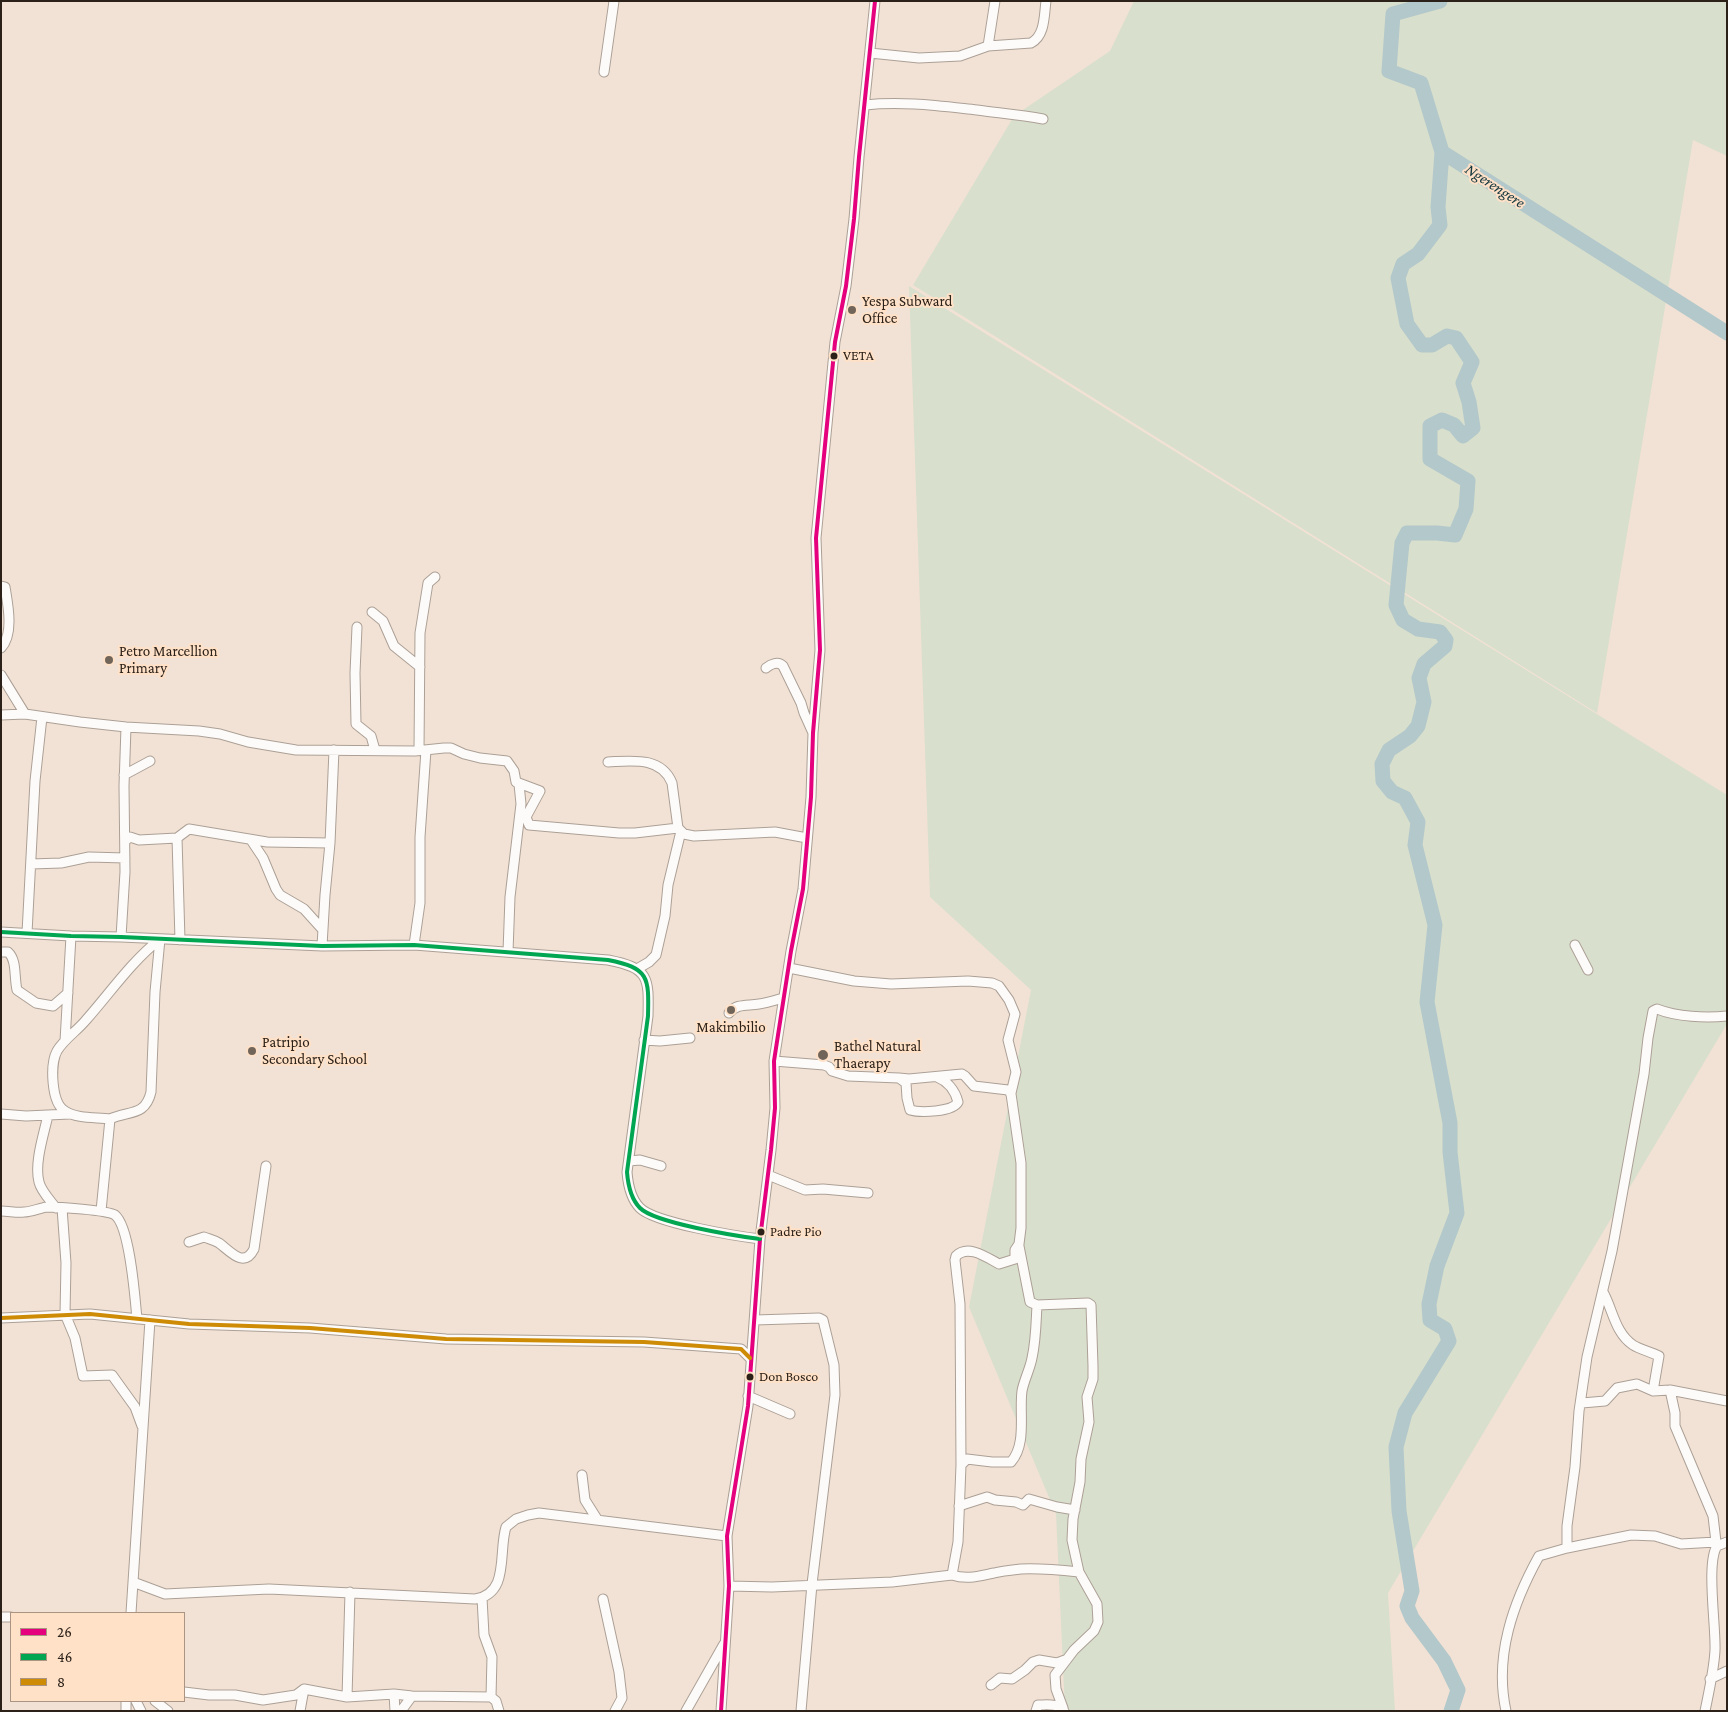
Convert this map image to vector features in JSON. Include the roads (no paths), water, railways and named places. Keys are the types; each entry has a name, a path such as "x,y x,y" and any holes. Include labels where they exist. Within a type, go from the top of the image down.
{"street":[{"path":"604,72 614,1"},
{"path":"721,1711 729,1586 727,1536 745,1428 760,1239 775,1108 774,1061 783,998 803,889 811,798 813,733 820,650 816,538 835,342 846,286 875,1"},
{"path":"988,46 995,1"},
{"path":"870,53 919,58 960,56 988,46 1021,44 1036,40 1041,32 1046,1"},
{"path":"865,104 926,103 1043,119"},
{"path":"414,945 420,903 422,750 420,633 428,583 435,577"},
{"path":"1,586 5,587 10,614 6,643 1,648"},
{"path":"372,612 383,620 394,646 420,668"},
{"path":"357,627 355,672 356,724 371,736 375,750"},
{"path":"766,668 778,663 783,666 813,733"},
{"path":"1,675 25,714"},
{"path":"1,715 25,714 126,727 199,731 289,749 422,750 451,748 480,758 507,761 514,771 516,782 519,784 521,804 510,897 508,952"},
{"path":"27,933 35,773 42,717"},
{"path":"121,937 125,858 124,775 126,727"},
{"path":"322,946 324,895 330,843 334,750"},
{"path":"608,762 641,760 662,769 670,776 679,829 668,885 665,916 656,955 638,969"},
{"path":"124,775 150,761"},
{"path":"516,782 540,791 526,818 529,826 619,833 679,829 686,835 694,836 775,832 807,838"},
{"path":"125,841 130,837 139,840 177,838 189,829 251,840 282,843 330,843"},
{"path":"177,838 180,940"},
{"path":"251,840 263,858 280,895 304,909 323,930"},
{"path":"30,864 61,863 86,857 125,858"},
{"path":"3,934 27,933 160,938 322,946 414,945 608,960 638,969 646,978 648,1016 628,1161 628,1181 635,1202 645,1212 691,1226 760,1239"},
{"path":"65,1041 72,936"},
{"path":"70,1114 63,1110 59,1104 53,1079 54,1057 58,1048 85,1021 134,962 160,938"},
{"path":"1,1114 70,1114 110,1119 140,1110 145,1106 150,1098 152,1085 152,1044 160,938"},
{"path":"1575,945 1588,970"},
{"path":"1,952 8,952 13,958 17,990 36,1004 53,1006 68,993"},
{"path":"789,968 854,981 891,984 968,981 992,983 998,986 1009,1000 1015,1014 1008,1036 1008,1044 1016,1072 1011,1093 1021,1163 1021,1228 1019,1246 1028,1300 1037,1305 1086,1303 1090,1305 1093,1366 1093,1379 1087,1396 1090,1422 1081,1459 1080,1482 1072,1540 1079,1572 1097,1604 1098,1622 1095,1629 1065,1660 1054,1678 1057,1694 1064,1710"},
{"path":"729,1013 733,1008 741,1005 760,1004 783,998"},
{"path":"1567,1548 1567,1526 1576,1467 1580,1411 1587,1357 1612,1251 1644,1074 1653,1011 1657,1009 1672,1014 1714,1018 1727,1016"},
{"path":"644,1040 660,1041 690,1038"},
{"path":"774,1061 824,1065 829,1067 832,1072 848,1076 909,1079 962,1074 974,1086 1008,1090 1011,1093"},
{"path":"899,1078 906,1082 910,1110 925,1112 954,1107 958,1102 956,1095 946,1081 936,1077"},
{"path":"48,1115 39,1153 38,1179 42,1189 59,1208 66,1263 65,1314 75,1338 83,1376 112,1374 135,1408 143,1429"},
{"path":"101,1211 110,1119"},
{"path":"628,1161 640,1160 661,1166"},
{"path":"189,1242 204,1237 217,1242 237,1257 243,1259 251,1255 254,1249 266,1166"},
{"path":"768,1175 805,1190 823,1189 868,1193"},
{"path":"1,1211 25,1212 46,1207 109,1212 116,1216 124,1231 133,1279 137,1319"},
{"path":"952,1575 958,1542 961,1465 960,1304 956,1256 962,1252 977,1252 999,1264 1015,1259 1016,1250 1019,1246"},
{"path":"1603,1292 1617,1328 1623,1338 1635,1347 1658,1356 1653,1391"},
{"path":"961,1465 967,1459 1011,1462 1016,1457 1020,1439 1022,1391 1029,1374 1036,1337 1037,1305"},
{"path":"1,1318 65,1314 109,1315 231,1327 310,1328 454,1340 644,1342 741,1349 750,1358"},
{"path":"755,1320 819,1318 823,1320 833,1359 835,1395 812,1584 801,1711"},
{"path":"132,1612 150,1320"},
{"path":"1582,1402 1605,1401 1616,1388 1637,1384 1653,1391 1670,1390 1727,1401"},
{"path":"1670,1390 1676,1426 1713,1516 1721,1543"},
{"path":"748,1396 790,1414"},
{"path":"582,1475 585,1500 597,1520"},
{"path":"959,1506 987,1497 994,1500 1023,1504 1029,1499 1075,1510"},
{"path":"133,1582 165,1594 269,1589 350,1592 462,1600 482,1598 490,1594 496,1587 500,1574 506,1527 516,1519 528,1514 597,1520 727,1536"},
{"path":"1506,1711 1501,1686 1502,1654 1506,1632 1529,1574 1539,1556 1567,1548 1631,1535 1655,1536 1681,1544 1721,1543"},
{"path":"1705,1711 1715,1652 1712,1587 1713,1553 1721,1543"},
{"path":"729,1586 892,1582 952,1575 960,1578 980,1577 994,1572 1022,1569 1054,1568 1079,1572"},
{"path":"347,1697 350,1592"},
{"path":"482,1598 484,1635 492,1657 491,1697"},
{"path":"603,1599 619,1672 624,1711"},
{"path":"686,1711 725,1642"},
{"path":"991,1686 1000,1678 1012,1679 1038,1660 1057,1663 1065,1660"},
{"path":"1710,1679 1727,1671"},
{"path":"300,1711 304,1689"},
{"path":"185,1692 209,1695 235,1694 263,1700 296,1695 304,1689 347,1697 394,1694 491,1697 496,1701 499,1711"},
{"path":"394,1694 395,1711"},
{"path":"401,1711 412,1696"},
{"path":"615,1711 622,1698"},
{"path":"156,1702 168,1711"},
{"path":"1036,1711 1038,1706 1056,1705 1064,1710"}],"waterway":[{"name":"Ngerengere","path":"1440,1 1393,14 1389,71 1421,83 1442,152 1727,333"},
{"path":"1442,152 1438,207 1440,225 1418,254 1403,264 1398,278 1407,324 1422,345 1432,345 1447,336 1456,338 1472,362 1463,383 1469,402 1473,428 1463,436 1454,425 1442,420 1430,426 1430,459 1468,481 1466,509 1455,535 1407,533 1402,543 1396,605 1403,620 1418,629 1440,632 1446,640 1445,646 1424,664 1419,678 1424,702 1418,726 1410,736 1389,750 1382,764 1383,781 1392,792 1405,798 1418,822 1415,845 1435,925 1427,1002 1450,1123 1450,1152 1457,1213 1437,1266 1429,1304 1430,1320 1445,1329 1449,1341 1405,1413 1396,1447 1399,1511 1412,1591 1407,1606 1412,1618 1444,1661 1458,1690 1451,1711"}],"place":[{"name":"Yespa Subward Office","path":"852,310"},
{"name":"VETA","path":"834,356"},
{"name":"Petro Marcellion Primary","path":"109,660"},
{"name":"Makimbilio","path":"731,1010"},
{"name":"Patripio Secondary School","path":"252,1051"},
{"name":"Bathel Natural Thaerapy","path":"823,1055"},
{"name":"Padre Pio","path":"761,1232"},
{"name":"Don Bosco","path":"750,1377"}]}
